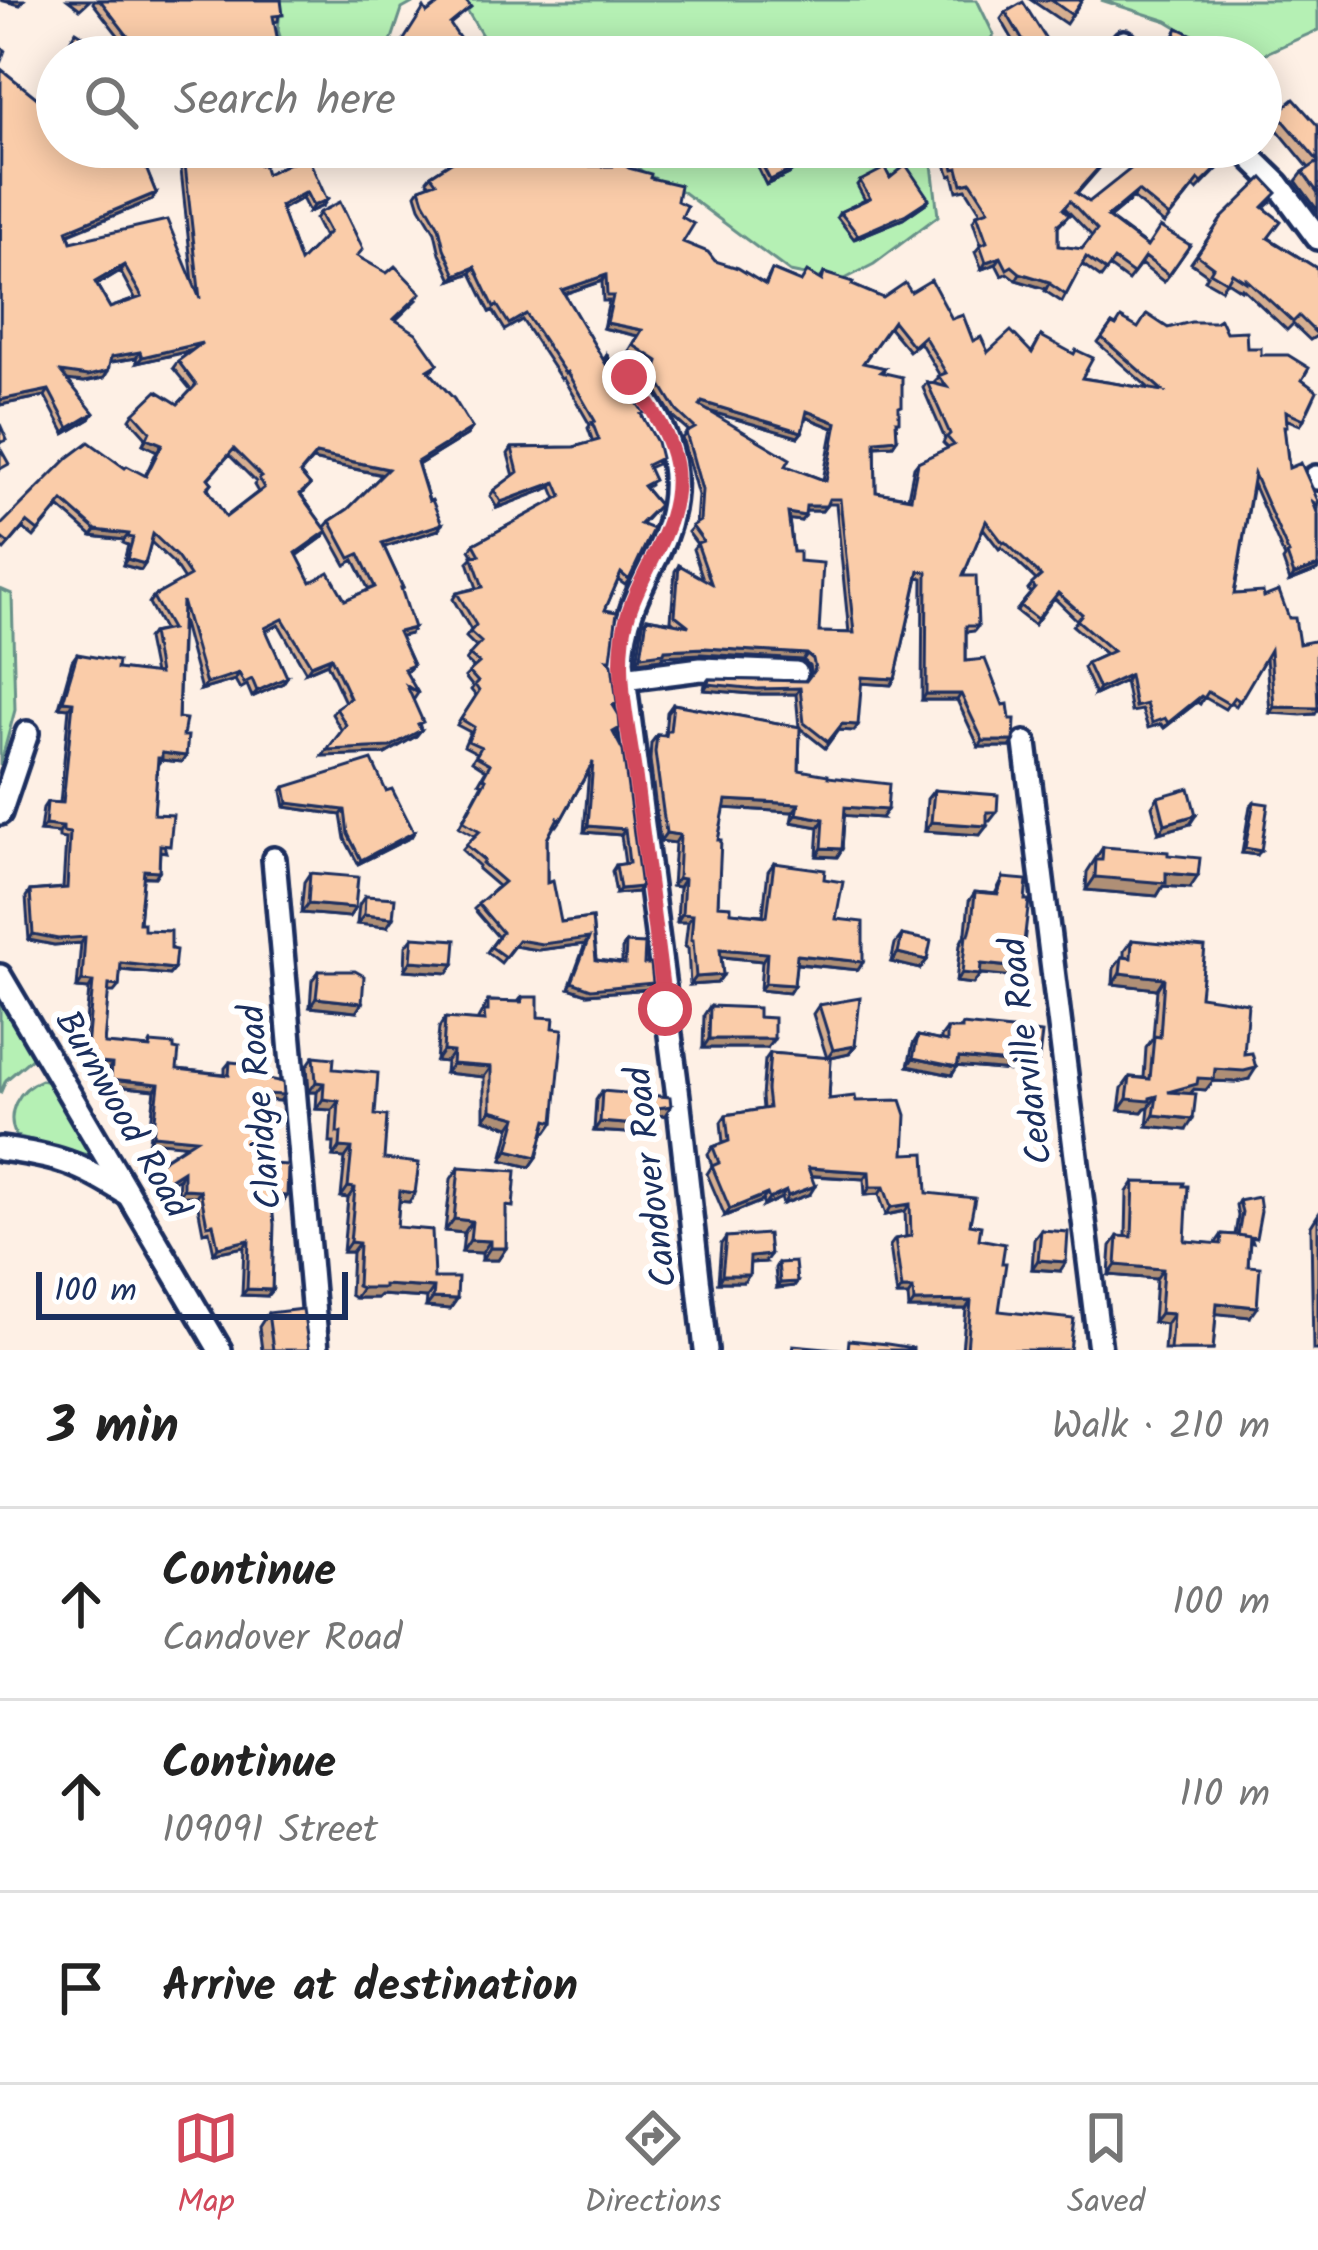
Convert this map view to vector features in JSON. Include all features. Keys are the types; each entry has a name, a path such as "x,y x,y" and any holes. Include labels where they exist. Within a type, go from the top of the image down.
{"street":[{"path":"1262,168 1318,238"},
{"name":"Candover Road","path":"629,377 668,442 675,463 671,515 625,623 623,679 706,1350"},
{"path":"623,679 701,669 796,673"},
{"path":"0,813 27,733"},
{"name":"Cedarville Road","path":"1024,743 1100,1350"},
{"name":"Claridge Road","path":"274,859 317,1350"},
{"name":"Burnwood Road","path":"0,976 220,1350"},
{"path":"0,1149 72,1162 132,1198"}],"green space":[{"path":"281,0 418,0 402,9 393,36 280,36"},
{"path":"461,0 977,0 994,35 993,36 482,36"},
{"path":"1101,0 1318,0 1318,30 1282,46 1282,36 1192,36 1167,21"},
{"path":"639,168 932,168 938,216 874,264 839,282 790,272 683,192"},
{"path":"0,589 12,594 15,710 0,766"},
{"path":"0,992 33,1057 6,1080 0,1094"},
{"path":"41,1080 52,1083 95,1157 16,1136 12,1119 16,1103"}],"building":[{"path":"100,0 281,0 283,15 273,16 277,36 128,36"},
{"path":"444,0 465,0 471,7 450,24 458,36 406,36 424,8 427,13"},
{"path":"1051,0 1082,0 1072,15"},
{"path":"1023,2 1044,36 1020,36 1006,12"},
{"path":"1,69 36,97 36,168 146,168 156,193 67,230 71,242 167,220 200,299 185,168 264,168 266,174 279,168 313,168 327,200 313,206 306,192 280,206 300,262 329,232 319,213 340,202 363,249 357,256 387,273 395,266 421,293 394,319 416,333 438,364 428,370 472,428 417,462 442,524 382,543 403,588 414,628 398,632 413,665 404,669 418,693 407,686 423,722 418,724 421,730 390,747 327,750 346,725 336,708 350,698 331,657 311,665 283,619 265,628 287,677 257,691 252,679 244,683 239,673 206,684 182,601 178,718 186,719 186,756 162,753 158,758 154,814 173,815 170,846 160,845 159,871 144,870 139,923 144,923 144,930 171,931 174,969 121,963 119,986 109,985 104,1044 174,1045 179,1050 177,1069 229,1075 230,1062 251,1064 250,1074 283,1082 284,1095 257,1097 250,1163 288,1165 287,1196 271,1195 272,1290 247,1289 249,1240 218,1247 213,1224 207,1225 200,1190 183,1189 183,1171 159,1186 149,1169 196,1139 153,1135 159,1084 111,1079 112,1064 89,1062 93,982 82,981 85,937 33,934 30,891 67,888 70,833 45,825 47,802 63,803 73,702 63,701 77,654 118,661 117,669 159,674 152,633 171,629 153,597 190,576 153,534 145,564 127,559 133,538 129,534 96,530 63,501 38,531 27,522 9,544 0,537 0,526 89,442 125,468 146,476 162,444 147,438 150,431 134,413 157,391 178,404 196,385 178,361 202,343 142,357 140,352 111,357 108,371 88,376 61,372 94,413 69,428 49,390 0,400","holes":["124,265 142,297 110,308 95,282","234,449 262,477 264,488 226,517 207,488 212,483 208,478","316,454 388,469 330,521 350,558 359,554 375,587 345,600 329,572 311,582 296,553 327,531 300,494 310,485 300,473"]},
{"path":"1294,99 1318,126 1318,161 1282,119 1282,109"},
{"path":"1318,162 1318,193 1303,172"},
{"path":"442,168 629,168 651,174 650,178 680,185 677,201 687,206 682,217 694,224 683,242 708,252 715,261 766,285 772,270 801,282 807,272 822,281 824,273 883,298 905,283 911,292 931,280 952,319 963,315 973,341 981,337 988,352 1011,331 1032,353 1041,336 1074,354 1076,350 1093,358 1082,378 1163,391 1102,338 1121,318 1138,328 1147,314 1168,328 1220,319 1226,332 1246,331 1247,348 1261,348 1261,355 1288,355 1309,368 1302,380 1317,391 1304,419 1286,411 1284,426 1289,468 1301,463 1318,501 1318,506 1313,502 1318,515 1318,566 1294,575 1254,474 1234,594 1263,592 1264,597 1279,591 1289,618 1295,618 1299,644 1318,640 1318,708 1274,707 1270,650 1240,701 1234,697 1229,704 1208,692 1168,723 1165,718 1152,723 1146,704 1135,707 1129,675 1099,689 1087,663 1113,651 1077,620 1082,614 1058,593 1037,619 1020,606 1041,576 986,521 963,576 976,576 978,626 966,626 966,661 985,659 1003,705 1008,704 1010,719 1015,719 1014,741 983,741 961,694 926,694 927,572 919,571 895,679 862,677 858,725 842,724 828,742 804,723 800,688 708,684 709,679 806,681 815,669 807,654 705,648 641,656 647,618 689,626 675,615 679,565 711,583 697,543 703,541 692,526 700,521 702,490 686,433 695,428 677,411 655,375 658,361 633,345 642,330 607,323 613,296 607,296 606,275 562,290 607,366 607,355 644,413 661,458 647,465 654,480 643,486 659,505 640,524 653,529 629,580 621,573 605,610 617,612 611,659 607,659 612,664 617,703 613,705 619,715 620,728 613,732 623,751 641,887 620,889 616,865 629,863 625,829 588,826 593,762 547,839 547,883 553,881 561,922 592,918 596,960 625,964 626,943 645,944 644,964 651,964 653,983 591,989 572,982 589,938 542,944 518,940 505,957 491,947 502,932 478,904 504,882 466,845 480,831 463,821 490,764 476,756 481,747 468,741 474,727 461,719 479,691 469,672 479,663 469,655 481,642 470,632 476,625 457,593 483,587 472,556 480,555 474,544 562,496 556,482 501,502 494,490 518,472 512,448 574,447 599,440 595,421 567,372 526,314 509,324 494,307 475,267 456,275 420,188 436,182 431,175","holes":["893,321 913,346 924,336 946,373 938,376 947,387 927,382 954,445 918,462 911,498 876,492 875,441 897,439 902,377 863,363","702,402 802,432 807,411 837,423 826,481 786,466 790,459 700,406","829,499 840,499 854,633 819,632 823,563 799,561 799,552 793,552 788,513 805,516 806,506 826,506"]},
{"path":"764,168 794,168 793,169 770,180"},
{"path":"885,168 890,178 908,168 929,199 858,235 840,212 870,198 860,181"},
{"path":"958,168 1098,168 1076,193 1089,202 1132,168 1217,168 1202,183 1199,180 1169,217 1138,191 1107,217 1147,247 1160,227 1190,245 1169,275 1145,257 1133,274 1114,260 1106,271 1086,257 1066,295 1050,282 1012,266 1007,269 1001,257 986,262 980,245 987,242 977,214 989,210 971,182 962,184","holes":["1070,201 1097,230 1082,249 1058,246 1058,224 1069,215 1063,209"]},
{"path":"1263,178 1277,193 1263,207 1281,221 1268,238 1318,269 1315,332 1299,316 1293,322 1246,279 1232,273 1227,282 1210,272 1213,267 1197,255 1222,218"},
{"path":"0,448 9,464 0,469"},
{"path":"673,704 800,727 799,770 889,784 887,810 845,807 842,849 822,848 824,819 797,814 799,804 726,800 718,840 718,905 731,906 731,912 767,916 774,863 825,870 824,879 843,882 836,919 863,922 863,962 797,955 794,985 765,983 767,953 720,949 723,975 696,977 693,915 682,914 680,835 666,833 655,752 657,735 666,736 670,731"},
{"path":"372,760 414,832 361,860 348,834 345,810 288,803 285,787"},
{"path":"1189,788 1196,815 1165,824 1158,797"},
{"path":"934,790 998,795 997,812 987,812 987,826 931,822"},
{"path":"1254,802 1268,804 1261,851 1245,848"},
{"path":"1103,847 1200,858 1198,876 1166,873 1166,883 1095,877"},
{"path":"310,873 358,877 355,908 308,904"},
{"path":"1003,878 1027,880 1021,968 981,964 980,975 962,973 975,892 998,894"},
{"path":"365,896 395,898 393,918 364,915"},
{"path":"902,935 931,941 927,960 898,953"},
{"path":"413,937 456,940 454,964 411,961"},
{"path":"1132,940 1205,947 1200,996 1248,1003 1244,1054 1252,1053 1256,1068 1215,1069 1214,1079 1198,1078 1197,1084 1168,1092 1196,1094 1193,1119 1154,1115 1157,1096 1150,1101 1127,1099 1130,1077 1150,1079 1154,1036 1160,1037 1164,978 1120,973 1122,957 1131,958"},
{"path":"319,971 355,971 364,976 362,1003 316,998"},
{"path":"522,997 538,997 538,1017 554,1018 553,1028 563,1029 554,1122 547,1120 537,1157 508,1150 517,1117 491,1110 491,1067 452,1064 453,1052 443,1051 445,1018 485,1021 488,1001 522,1002"},
{"path":"860,998 855,1046 833,1050 819,1005"},
{"path":"710,1006 758,1008 758,1017 774,1018 774,1039 709,1039"},
{"path":"962,1025 1042,1033 1038,1066 959,1058 957,1067 913,1058 918,1036 947,1042 947,1029 962,1029"},
{"path":"770,1053 831,1058 829,1099 901,1100 906,1115 904,1154 925,1153 927,1193 975,1198 970,1224 981,1226 979,1239 1005,1244 999,1311 1074,1319 1070,1350 967,1350 971,1301 914,1302 913,1289 902,1289 895,1239 911,1236 910,1204 891,1207 884,1187 870,1187 869,1172 808,1168 815,1186 788,1196 786,1191 769,1199 767,1194 730,1209 712,1166 719,1163 713,1147 729,1141 726,1115 769,1108"},
{"path":"314,1056 334,1058 333,1069 378,1073 375,1115 387,1116 384,1159 419,1163 415,1193 400,1191 397,1227 432,1230 434,1278 458,1278 457,1299 433,1298 434,1288 357,1286 359,1243 350,1242 355,1188 348,1187 352,1148 340,1147 339,1101 323,1099 324,1083 316,1082"},
{"path":"602,1091 670,1097 671,1106 651,1109 650,1126 600,1122"},
{"path":"459,1167 516,1171 513,1207 506,1206 506,1248 470,1240 472,1221 454,1219"},
{"path":"1134,1182 1188,1186 1185,1241 1221,1244 1222,1234 1250,1236 1248,1266 1260,1267 1257,1307 1217,1303 1213,1350 1170,1350 1173,1314 1160,1313 1163,1269 1116,1265 1118,1236 1132,1237"},
{"path":"1259,1197 1256,1238 1238,1235 1239,1201"},
{"path":"1041,1230 1068,1232 1066,1262 1038,1260"},
{"path":"768,1234 770,1255 750,1257 749,1275 722,1275 726,1237"},
{"path":"795,1262 797,1282 780,1283 778,1263"},
{"path":"303,1309 309,1350 273,1350 268,1313"},
{"path":"849,1340 913,1348 913,1350 848,1350"},
{"path":"794,1345 848,1350 793,1350"}],"route":[{"path":"629,377 668,442 676,477 664,537 631,606 622,641 626,712 665,1009"}]}
